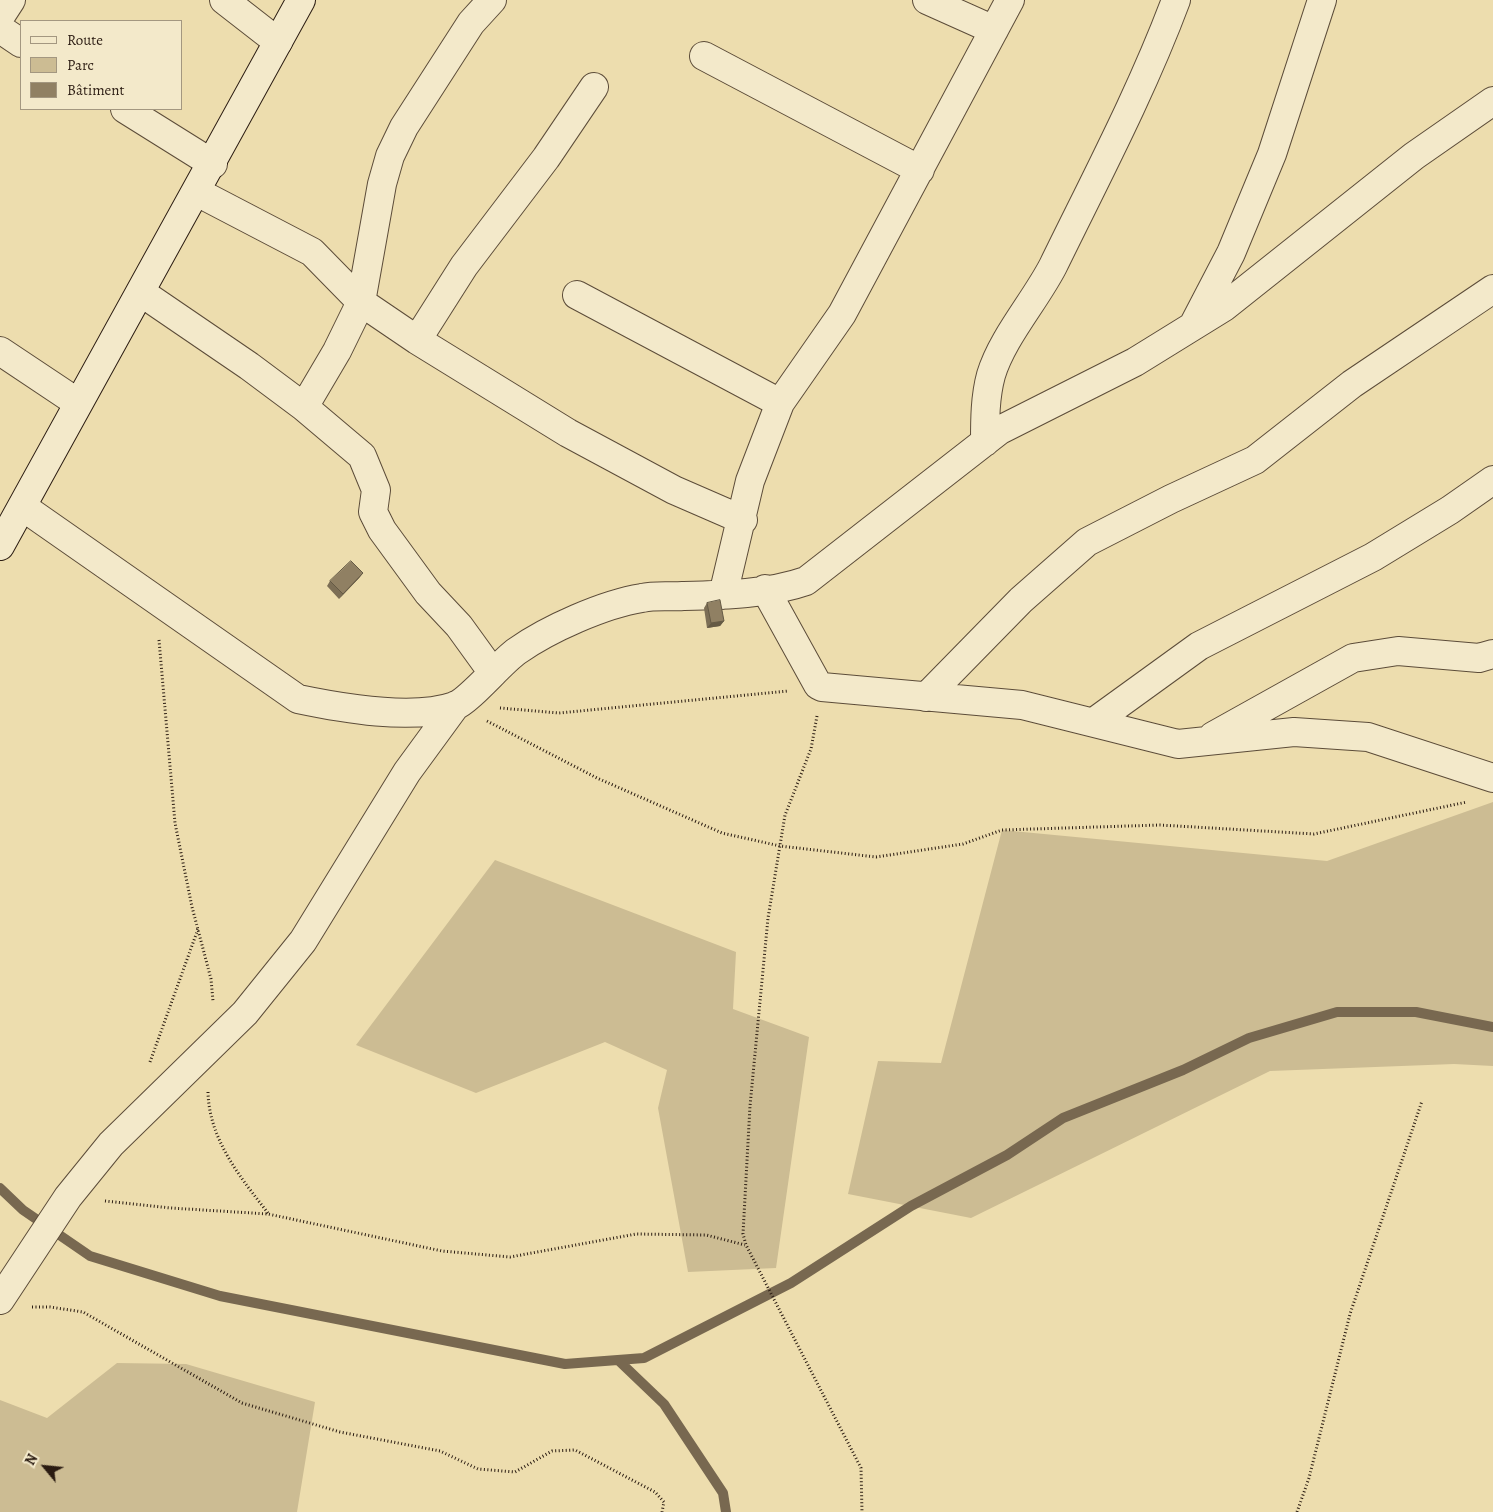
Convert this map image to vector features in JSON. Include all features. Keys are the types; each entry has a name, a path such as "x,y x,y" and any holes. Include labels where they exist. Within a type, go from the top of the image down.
{"street":[{"path":"0,16 11,0"},
{"path":"224,0 278,42"},
{"path":"0,546 78,403 142,293 301,0"},
{"path":"304,408 337,351 361,302 382,184 390,156 404,127 471,23 492,0"},
{"path":"927,0 994,30"},
{"path":"723,595 750,481 780,403 842,314 1010,0"},
{"path":"984,442 986,398 992,374 1002,350 1041,290 1153,62 1176,0"},
{"path":"1193,326 1231,253 1272,154 1316,1"},
{"path":"0,29 20,41"},
{"path":"704,56 920,170"},
{"path":"417,340 464,266 546,158 594,87"},
{"path":"0,1300 68,1197 111,1144 245,1013 303,941 407,772 456,706 517,651 580,617 642,598 723,595 765,589 783,589 806,580 1000,430 1135,362 1224,307 1414,156 1493,101"},
{"path":"127,110 213,164"},
{"path":"197,192 312,252 361,302 417,340 576,437 674,490 742,520"},
{"path":"926,697 1022,600 1087,542 1170,499 1255,460 1352,384 1493,289"},
{"path":"142,293 193,326 304,408 362,456 367,464 376,490 374,512 382,530 428,593 459,626 493,673"},
{"path":"577,295 780,403"},
{"path":"0,351 78,403"},
{"path":"1094,722 1199,646 1373,557 1450,510 1493,480"},
{"path":"23,506 298,699 343,708 418,712 456,706"},
{"path":"765,589 818,685 822,687 1022,705 1178,744 1294,732 1368,737 1493,778"},
{"path":"1202,742 1353,658 1398,651 1479,658 1493,654"}],"path":[{"path":"156,601 175,822 211,979 215,1042"},
{"path":"456,706 559,712 822,687 811,749 785,815 768,918 750,1106 743,1234 746,1245 861,1468 862,1512"},
{"path":"456,706 597,778 722,833 780,846 876,857 963,844 1002,830 1160,825 1314,834 1474,801"},
{"path":"148,1070 198,928"},
{"path":"208,1087 208,1110 229,1162 268,1214"},
{"path":"1297,1512 1309,1478 1350,1314 1422,1101"},
{"path":"68,1197 171,1208 268,1214 442,1251 510,1257 636,1234 706,1236 746,1245"},
{"path":"28,1307 50,1307 83,1312 242,1403 340,1432 440,1451 478,1469 515,1472 552,1451 575,1450 656,1492 664,1502 662,1512"}],"green space":[{"path":"1493,802 1493,1066 1454,1064 1270,1071 971,1218 848,1194 878,1061 941,1063 1002,830 1327,861"},
{"path":"495,860 736,952 733,1009 809,1037 776,1268 688,1272 658,1108 667,1070 605,1042 476,1093 356,1045"},
{"path":"117,1363 186,1364 315,1402 297,1512 0,1512 0,1400 47,1418"}],"building":[{"path":"351,561 363,573 343,594 330,581"},
{"path":"720,600 724,621 711,623 707,603"}],"waterway":[{"path":"0,1188 23,1210 90,1256 220,1296 565,1364 644,1358 791,1283 911,1206 1007,1155 1063,1118 1183,1070 1249,1038 1337,1012 1416,1012 1493,1027"},
{"path":"618,1360 664,1404 723,1493 726,1512"}]}
